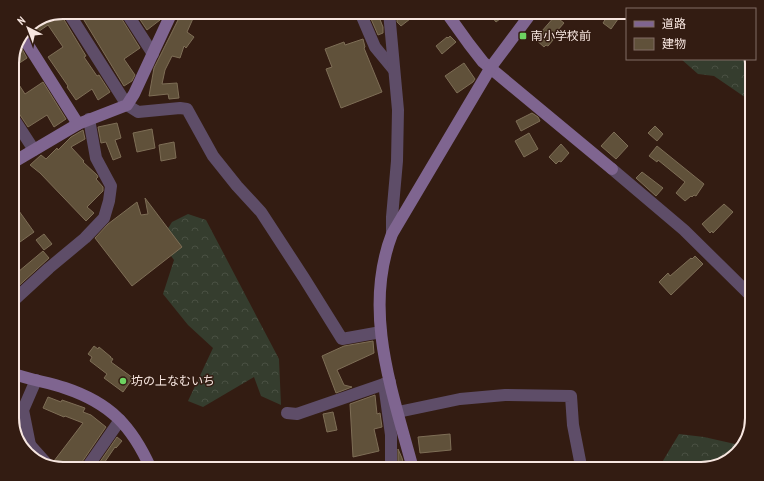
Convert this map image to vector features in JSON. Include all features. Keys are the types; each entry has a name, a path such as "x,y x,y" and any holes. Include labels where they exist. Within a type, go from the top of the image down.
{"street":[{"path":"72,19 127,105 138,112 180,108 187,109 213,156 237,186 261,212 342,339 381,332"},
{"path":"130,19 153,54"},
{"path":"19,159 84,122 127,105 134,94 169,19"},
{"path":"363,19 375,47 394,70"},
{"path":"390,19 398,110 397,161 392,234"},
{"path":"451,19 483,62 491,67 684,230 745,291"},
{"path":"391,462 391,435 387,383 381,332 381,282 387,248 392,234 491,67 527,19"},
{"path":"19,296 85,238 104,218 110,201 111,186 96,158 84,122 25,41"},
{"path":"19,127 34,150"},
{"path":"19,376 65,388 88,397 106,407 127,427 138,443 148,462"},
{"path":"28,444 24,410 36,380"},
{"path":"387,383 398,412 411,462"},
{"path":"286,413 297,414 387,383"},
{"path":"398,412 468,398 505,395 571,396 573,425 580,462"},
{"path":"91,462 120,420"}],"green space":[{"path":"682,60 745,60 745,97 714,76 698,74"},
{"path":"188,214 206,220 279,359 281,405 261,396 254,377 203,407 188,401 213,348 188,325 163,294 174,260 160,241 172,222"},
{"path":"679,434 704,437 736,444 730,451 718,459 706,462 662,462"}],"building":[{"path":"64,19 86,56 84,57 97,76 99,75 110,92 98,100 92,89 76,100 48,57 63,47 48,25 32,36 30,34 34,30 46,22"},
{"path":"83,19 122,19 140,48 124,59 135,75 132,81 124,86"},
{"path":"140,19 159,19 160,20 147,30"},
{"path":"178,19 193,19 187,32 194,37 186,48 184,46 180,58 172,56 165,70 162,84 177,83 179,98 169,99 168,94 149,96 154,68"},
{"path":"371,19 380,19 383,27 383,33 378,35"},
{"path":"397,19 410,19 401,26 397,22"},
{"path":"552,19 559,19 564,23 551,38 553,40 548,46 546,45 544,47 535,39"},
{"path":"606,19 618,19 611,29 603,23"},
{"path":"450,36 456,42 442,54 436,46"},
{"path":"363,39 364,48 382,92 341,108 326,69 332,67 325,49 344,42 345,45"},
{"path":"22,49 27,58 19,63"},
{"path":"464,63 475,79 457,93 445,76"},
{"path":"43,82 66,119 54,127 47,115 28,127 19,114 19,85 25,94"},
{"path":"532,113 538,117 540,121 521,131 516,121"},
{"path":"117,123 121,138 115,140 121,157 113,160 106,142 101,143 98,127"},
{"path":"655,126 663,134 657,141 648,133"},
{"path":"152,129 155,148 137,152 133,133"},
{"path":"83,130 85,139 71,147 84,161 83,162 97,175 98,177 96,179 103,187 103,191 87,207 94,213 86,221 40,173 30,165 41,155 46,159 71,137"},
{"path":"614,132 628,146 616,159 601,146"},
{"path":"529,133 538,149 524,157 515,141"},
{"path":"174,142 176,158 161,161 159,145"},
{"path":"561,144 569,153 561,162 559,161 556,164 549,157"},
{"path":"657,146 704,184 696,196 691,196 685,201 676,193 685,182 658,160 657,162 649,156"},
{"path":"642,172 663,188 656,196 636,178"},
{"path":"145,198 182,247 132,286 95,238 108,224 137,202 141,215 148,214"},
{"path":"724,204 733,212 713,233 712,231 710,233 702,224"},
{"path":"19,211 34,232 20,242 19,241"},
{"path":"44,234 52,244 44,250 36,240"},
{"path":"43,251 49,258 19,286 19,271"},
{"path":"695,256 703,264 671,295 659,282 668,273 670,276"},
{"path":"373,341 374,353 337,370 344,385 352,387 336,393 322,356 344,346"},
{"path":"94,346 98,349 99,347 113,359 111,362 133,378 123,392 104,378 107,374 90,361 92,357 88,354"},
{"path":"375,395 377,414 380,413 382,427 374,429 379,451 353,457 350,404"},
{"path":"48,397 61,402 62,400 85,408 83,412 91,415 106,427 82,462 54,461 83,423 43,408"},
{"path":"333,412 337,430 327,432 323,414"},
{"path":"450,434 451,450 420,453 418,437"},
{"path":"117,437 122,441 116,448 115,447 105,462 100,462"},
{"path":"398,449 403,462 398,462"}],"place":[{"name":"南小学校前","path":"523,36"},
{"name":"坊の上なむいち","path":"123,381"}]}
